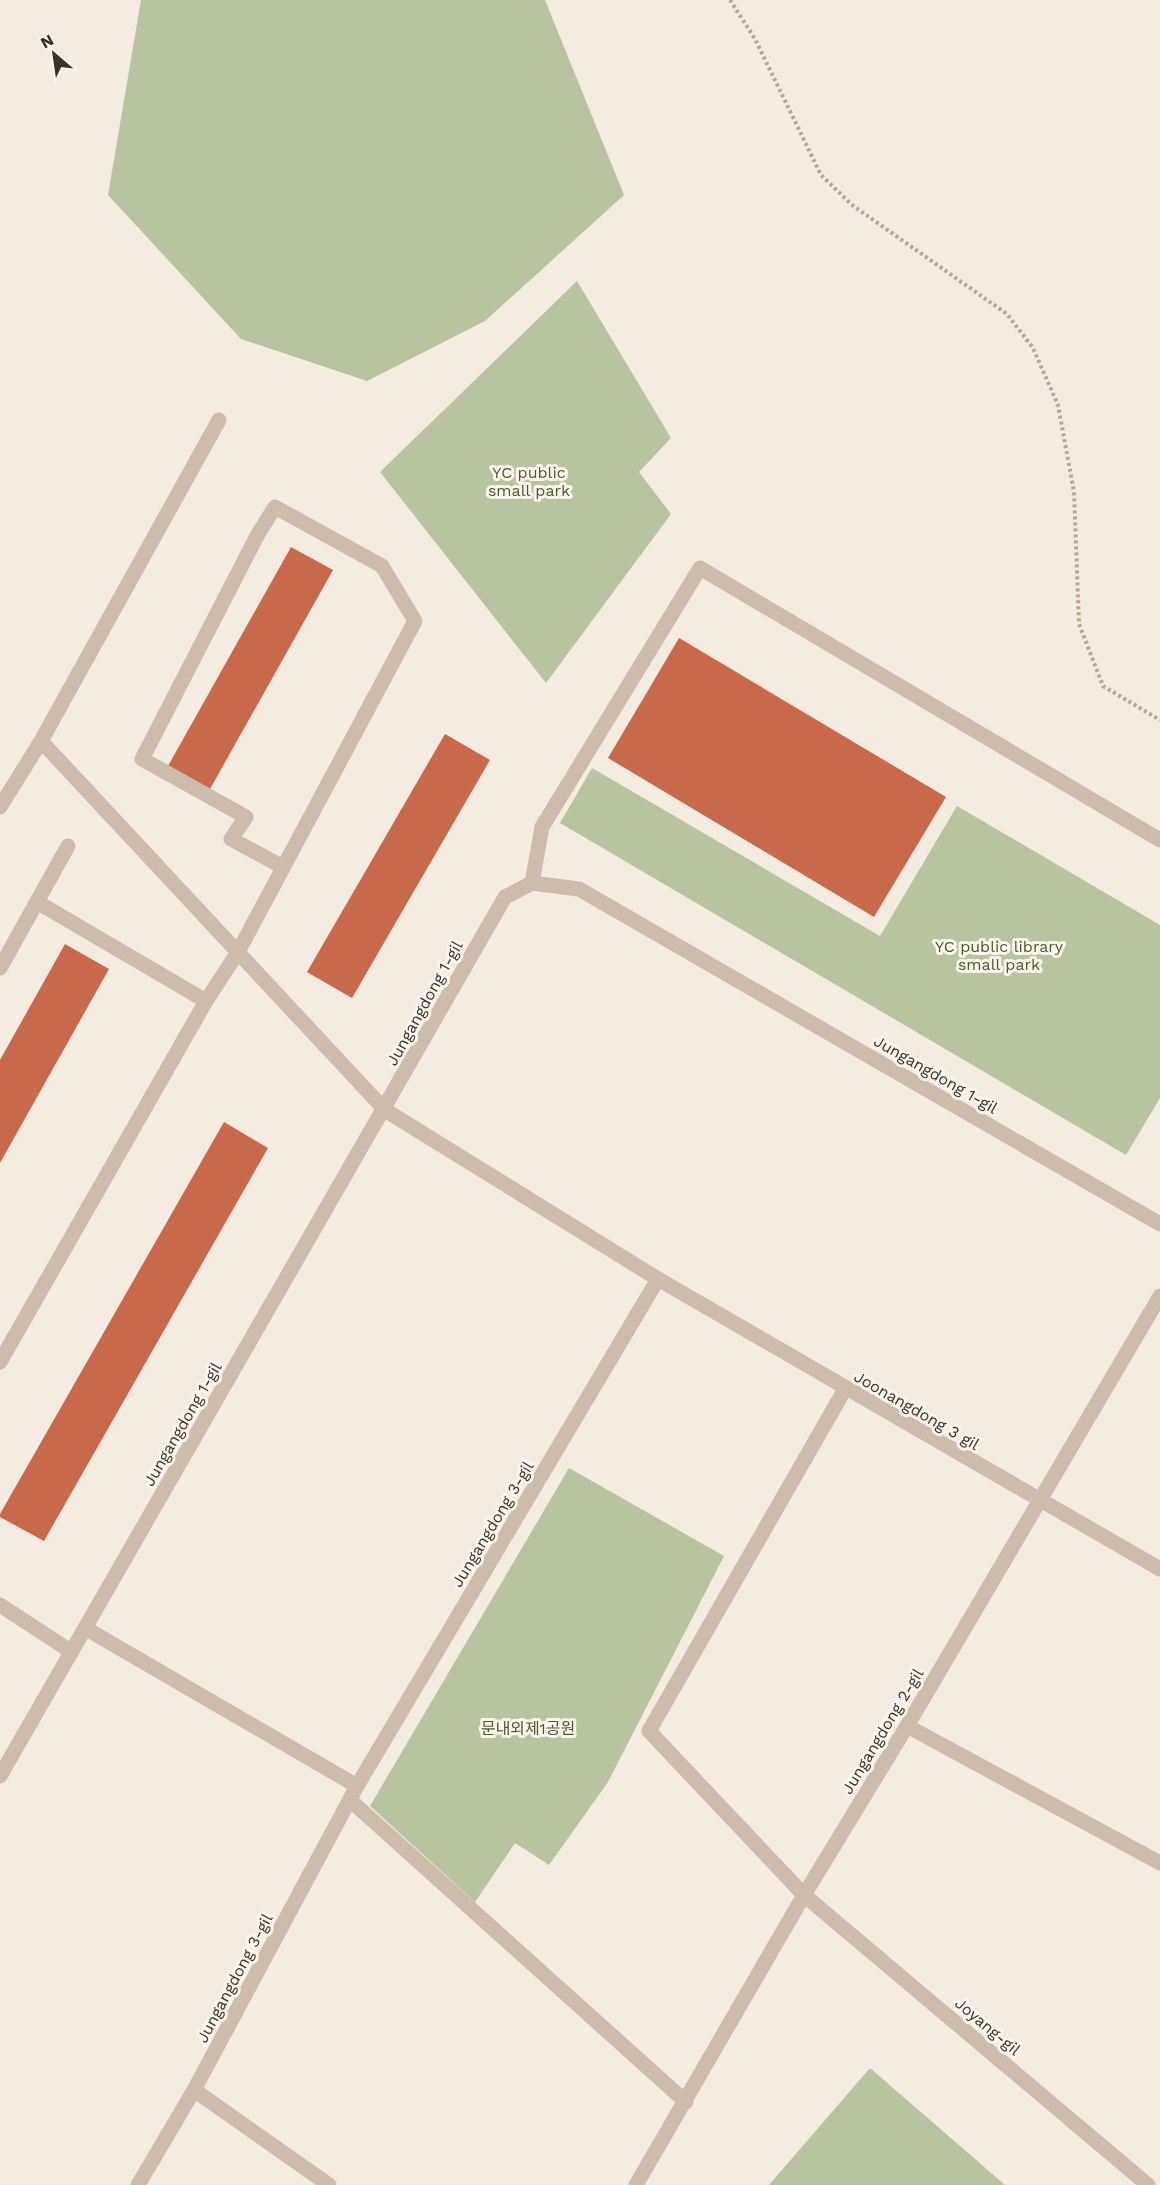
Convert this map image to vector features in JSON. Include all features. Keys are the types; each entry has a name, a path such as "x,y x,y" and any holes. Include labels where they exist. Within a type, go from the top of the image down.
{"street":[{"path":"0,807 41,741 219,420"},
{"path":"0,1362 206,1001 238,952 414,621 382,566 275,507 258,534 142,759 246,817 231,839 283,867"},
{"path":"532,883 542,827 700,568 1160,840"},
{"name":"Joonangdong 3 gil","path":"41,741 385,1110 658,1279 1160,1569"},
{"path":"0,968 68,846"},
{"name":"Jungangdong 1-gil","path":"0,1776 385,1110 505,897 532,883 579,889 1160,1224"},
{"path":"37,902 206,1001"},
{"name":"Jungangdong 3-gil","path":"138,2185 194,2090 354,1793 658,1279"},
{"name":"Jungangdong 2-gil","path":"636,2185 804,1895 907,1726 1160,1296"},
{"name":"Joyang-gil","path":"845,1389 649,1731 804,1895 1148,2185"},
{"path":"0,1605 72,1652"},
{"path":"85,1628 354,1793 686,2102"},
{"path":"907,1726 1160,1863"},
{"path":"194,2090 329,2185"}],"path":[{"path":"730,0 755,39 821,175 852,205 1007,314 1033,348 1058,405 1074,492 1079,624 1103,686 1160,720"}],"green space":[{"path":"141,0 545,0 624,195 485,321 367,381 241,339 108,195"},
{"name":"YC public small park","path":"577,281 671,438 639,472 671,514 546,683 380,472"},
{"name":"YC public library small park","path":"592,768 880,936 957,806 1160,925 1160,1098 1126,1155 560,823"},
{"name":"문내외제1공원","path":"569,1468 724,1556 608,1782 549,1865 515,1843 475,1902 370,1806"},
{"path":"870,2068 1005,2185 769,2185"}],"building":[{"path":"291,547 333,570 210,789 168,766"},
{"path":"679,638 946,797 874,917 608,758"},
{"path":"445,734 490,760 352,998 307,972"},
{"path":"65,944 109,969 0,1163 0,1060"},
{"path":"224,1122 268,1148 44,1541 0,1517 0,1514"}]}
